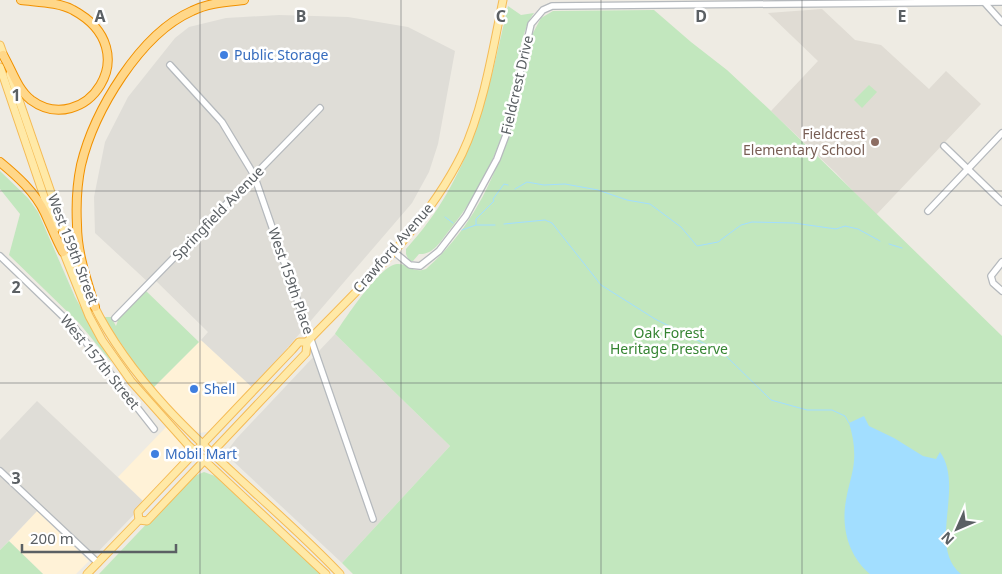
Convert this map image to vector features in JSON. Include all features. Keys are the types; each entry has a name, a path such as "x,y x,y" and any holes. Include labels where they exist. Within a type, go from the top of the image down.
{"highway":[{"path":"3,55 24,93 36,103 55,109 79,106 102,84 108,68 109,52 103,36 84,18 72,9 21,0"},
{"path":"95,307 83,266 77,228 81,166 106,101 148,44 168,26 191,11 216,3 244,0"},
{"path":"0,162 17,175 44,211 64,252"}],"main road":[{"name":"Crawford Avenue","path":"139,520 147,521 306,353 309,340 393,252 421,219 446,184 462,153 475,121 502,3"},
{"name":"West 159th Street","path":"0,45 76,265 95,307 154,394 340,574"},
{"name":"West 159th Street","path":"0,67 64,252 89,316 116,362 150,405 195,452 326,574"},
{"name":"Crawford Avenue","path":"139,520 138,512 203,443 299,342 309,340"},
{"name":"Crawford Avenue","path":"88,574 139,520"}],"street":[{"path":"984,2 1002,22"},
{"name":"Fieldcrest Drive","path":"393,252 410,264 420,266 439,251 466,216 484,185 506,135 530,30 543,10 561,6 1002,2"},
{"name":"West 159th Place","path":"170,65 222,122 254,175 309,340 373,519"},
{"name":"Springfield Avenue","path":"115,318 320,108"},
{"path":"928,211 1002,133"},
{"path":"944,146 1002,202"},
{"name":"West 157th Street","path":"0,256 74,326 154,429"},
{"path":"1002,262 991,276 993,283 1002,291"},
{"path":"0,471 98,563"}],"shaded area":[{"name":"Fieldcrest Elementary School","path":"822,9 855,40 881,45 929,89 946,71 981,104 876,215 836,173 771,111 818,61 768,13"},
{"path":"279,15 348,17 408,27 455,51 438,144 429,172 412,203 253,388 201,340 208,332 154,279 149,283 95,233 94,197 105,142 128,97 175,38 189,27 226,18"},
{"path":"335,334 450,446 342,563 234,462 227,451"},
{"path":"201,340 253,388 211,431 200,433 192,429 152,389"},
{"path":"37,401 145,503 93,557 0,467 0,440"},
{"path":"166,427 179,439 185,450 185,460 145,503 118,477"},
{"path":"0,476 37,511 0,550"},
{"path":"37,511 89,561 76,574 43,574 9,541"}],"green space":[{"path":"508,6 521,15 534,13 520,48 507,117 497,148 476,192 442,240 432,250 419,254 413,261 409,261 406,249 428,222 447,194 462,165 474,135 484,104"},
{"name":"Oak Forest Heritage Preserve","path":"654,10 727,70 771,111 1002,336 1002,574 353,574 342,563 450,446 335,334 363,294 390,266 401,264 418,270 426,269 450,245 470,219 486,190 510,130 533,33 541,18 553,11"},
{"path":"869,85 877,92 862,108 854,100"},
{"path":"0,171 28,198 38,212 75,297 112,363 79,323 9,255 20,214 0,189"},
{"path":"146,291 199,342 152,389 103,317 111,317 116,326 119,317"},
{"path":"204,472 215,476 321,574 99,574 190,478"},
{"path":"9,541 43,574 0,574 0,550"}],"water":[{"path":"864,416 869,426 894,438 923,456 936,459 940,452 947,466 949,482 947,548 951,562 961,574 870,574 856,559 848,540 845,520 846,500 853,471 854,456 849,423"}],"waterway":[{"path":"515,189 527,182 544,185 565,184 598,190 627,200 650,204 681,227 697,246 718,242 741,225 752,222 794,223 836,229 845,226 858,229 880,241"},
{"path":"476,225 476,219 494,201 493,199 504,184 508,185"},
{"path":"445,217 453,223"},
{"path":"504,224 545,220 552,223 601,285 655,319 723,353 771,400 807,410 832,410 845,416 849,423"},
{"path":"462,230 476,225 495,225"},
{"path":"889,244 902,248"}],"place":[{"name":"Public Storage","path":"224,55"},
{"name":"Fieldcrest Elementary School","path":"875,142"},
{"name":"Shell","path":"194,389"},
{"name":"Mobil Mart","path":"155,454"}]}
